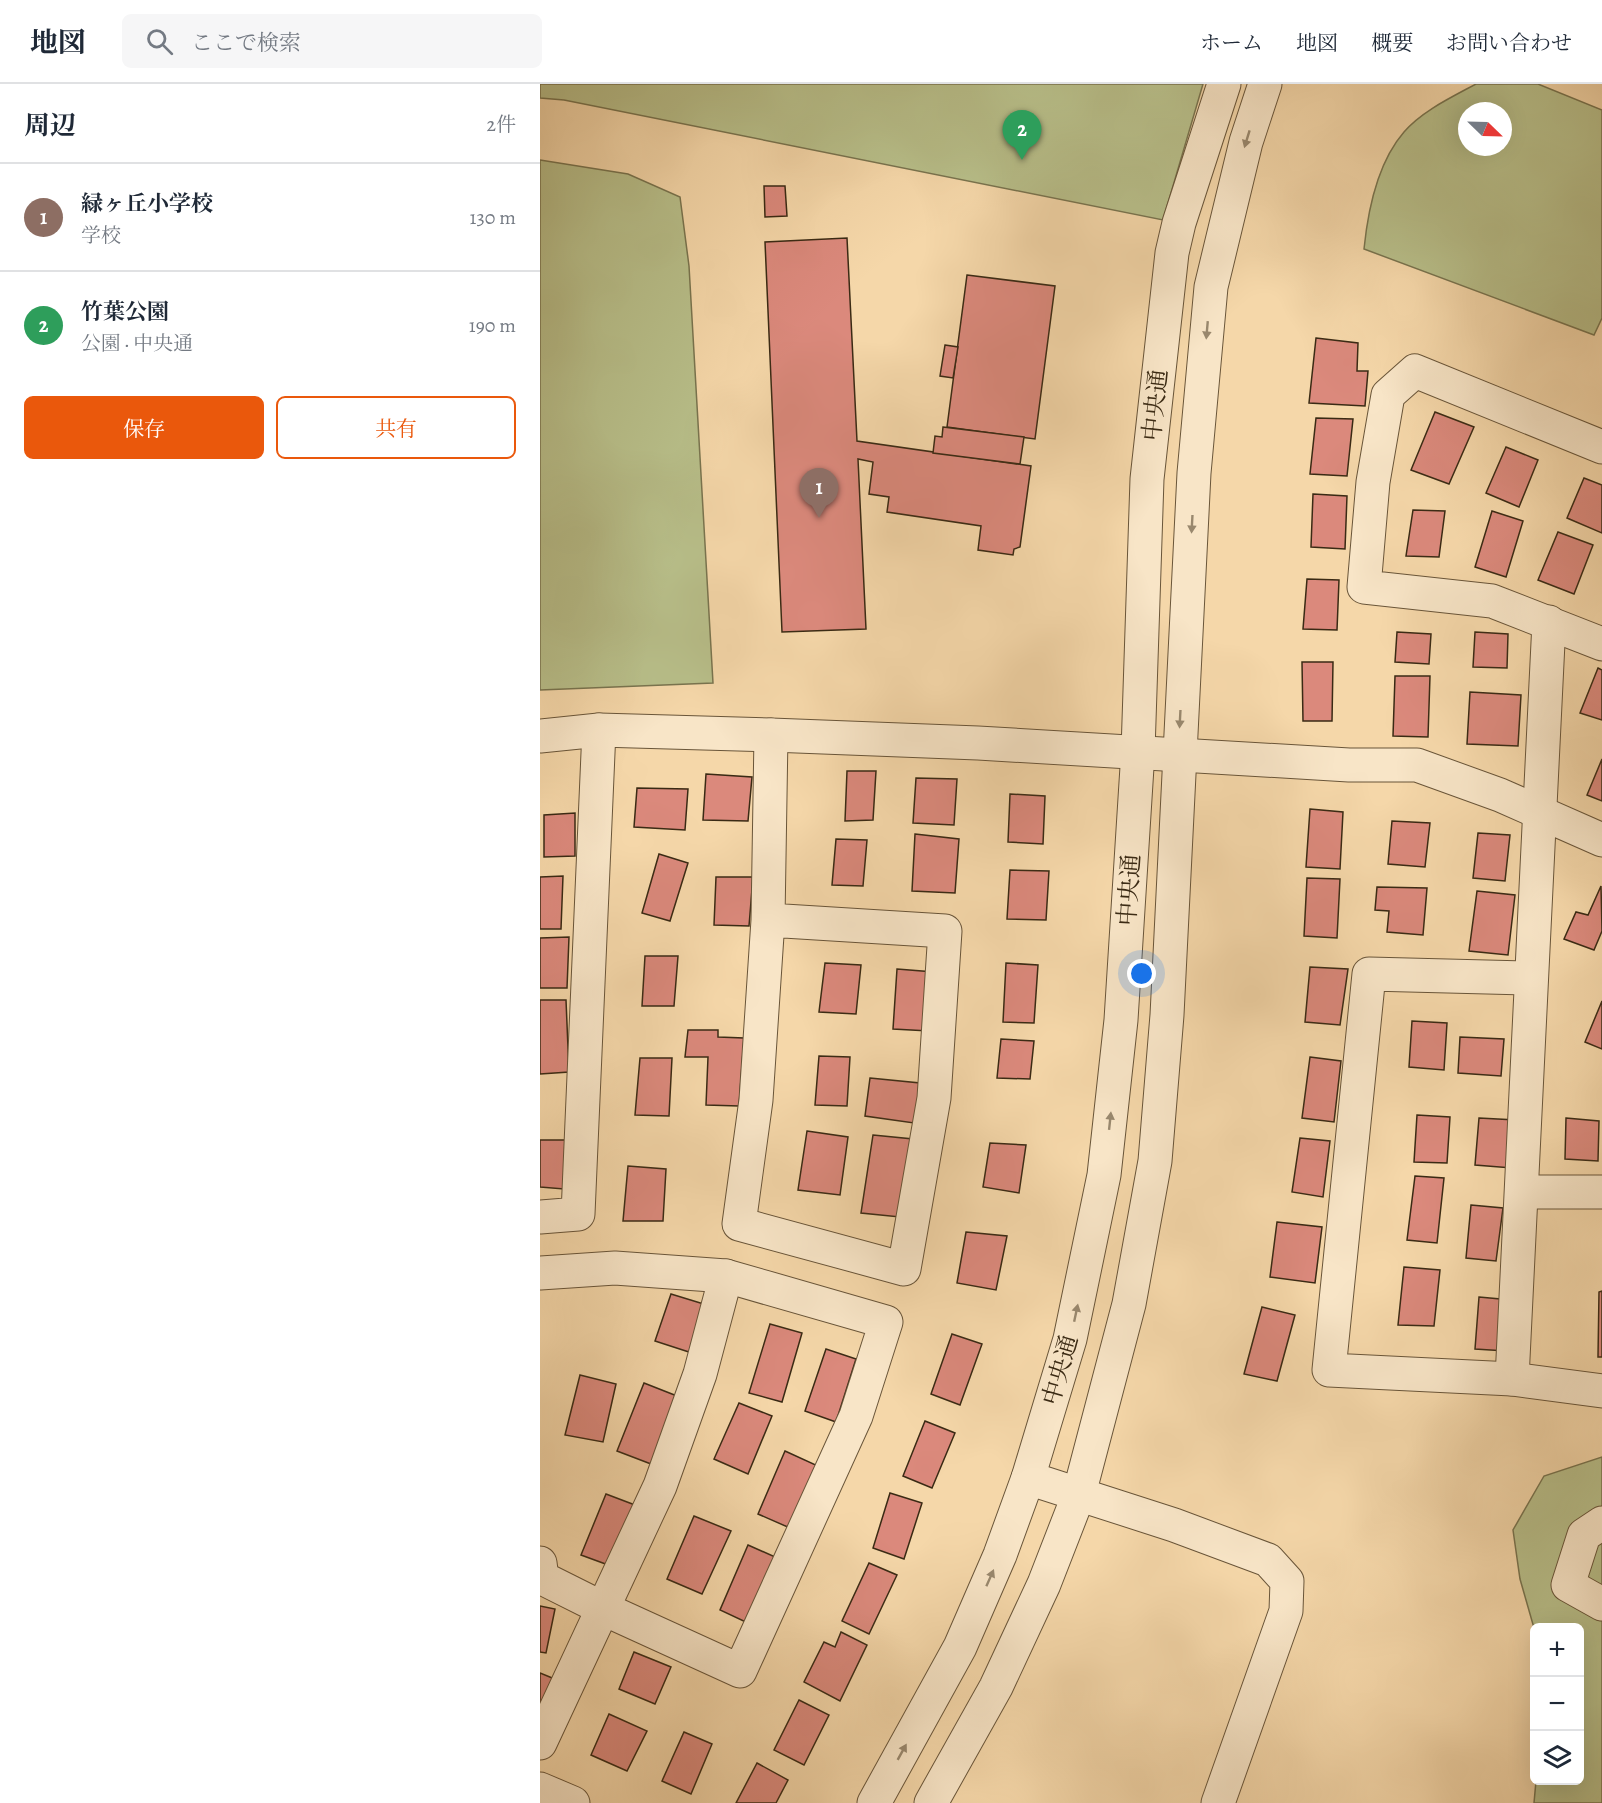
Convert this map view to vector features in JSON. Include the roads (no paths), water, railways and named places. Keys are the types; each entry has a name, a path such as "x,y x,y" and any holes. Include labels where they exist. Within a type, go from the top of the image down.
{"street":[{"name":"中央通","path":"874,1803 960,1647 1000,1555 1028,1478 1070,1339 1104,1175 1121,1020 1138,751 1147,479 1172,253 1179,223 1224,84"},
{"name":"中央通","path":"931,1803 996,1687 1044,1584 1079,1494 1129,1304 1155,1161 1167,1016 1178,754 1194,473 1211,287 1246,142 1265,84"},
{"path":"1602,447 1415,371 1388,395 1373,482 1364,587 1492,601 1602,644"},
{"path":"1512,1379 1524,1192 1530,978 1550,622"},
{"path":"540,736 599,730 771,735 1138,751 1349,765 1416,765 1602,840"},
{"path":"540,1217 578,1214 599,730"},
{"path":"768,920 945,931 934,1098 904,1269 739,1224 756,1100 768,920 771,735"},
{"path":"1530,978 1369,974 1329,1370 1512,1379 1602,1391"},
{"path":"1524,1192 1602,1192"},
{"path":"540,1273 615,1268 726,1275 886,1322 856,1416 740,1671 542,1578 540,1563"},
{"path":"540,1743 660,1486 700,1374 726,1275"},
{"path":"1028,1478 1268,1560 1287,1581 1286,1611 1218,1803"},
{"path":"1602,1523 1584,1534 1568,1585 1602,1604"},
{"path":"540,1789 573,1803"}],"place":[{"name":"竹葉公園","path":"1022,160"},
{"name":"緑ヶ丘小学校","path":"819,518"}]}
